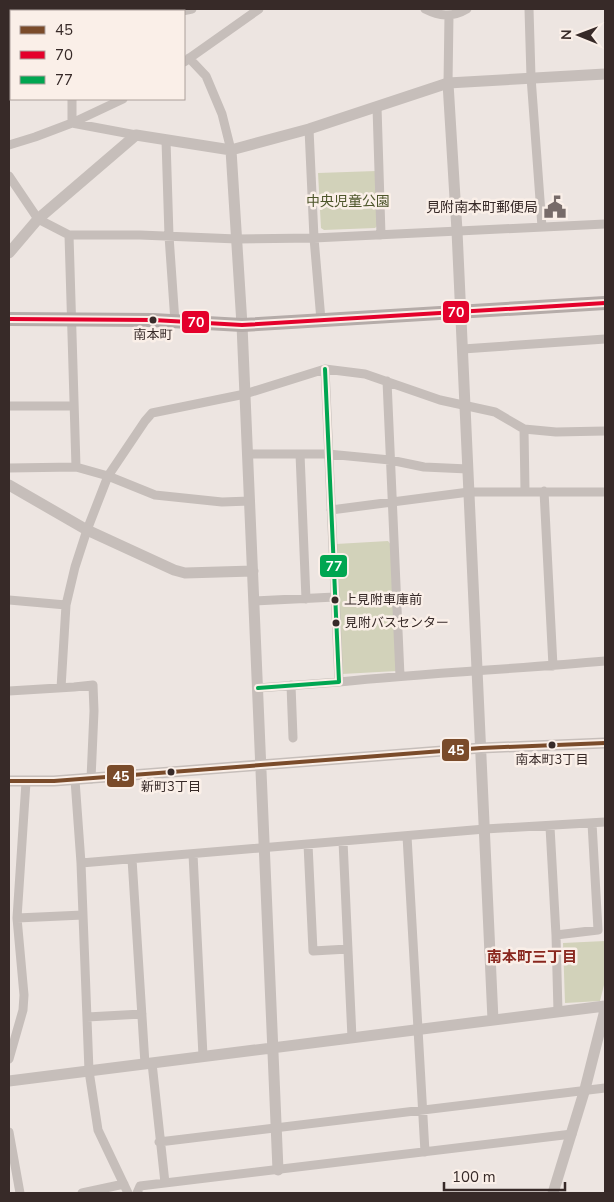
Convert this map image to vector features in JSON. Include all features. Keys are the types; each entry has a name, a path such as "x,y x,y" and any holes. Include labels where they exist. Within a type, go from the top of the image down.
{"main road":[{"path":"9,319 242,325 605,303"}],"street":[{"path":"259,9 186,60 206,76 222,114 231,150 248,454 278,1170"},
{"path":"425,9 438,16 462,12 466,9"},
{"path":"529,9 531,77 542,227"},
{"path":"449,15 448,82 458,231 494,1020"},
{"path":"72,123 231,150 309,129 448,82 605,74"},
{"path":"72,100 72,123"},
{"path":"9,145 35,138 121,100"},
{"path":"377,107 381,235"},
{"path":"309,129 314,238 321,320"},
{"path":"9,253 38,219 136,135"},
{"path":"166,140 176,322"},
{"path":"9,176 38,219 69,235 237,239 314,238 605,224"},
{"path":"69,235 76,467"},
{"path":"462,349 605,339"},
{"path":"324,369 338,682"},
{"path":"61,688 66,605 75,567 87,530 108,476 144,421 152,413 245,394 324,369 364,374 440,400 495,412 524,428 556,432 605,430"},
{"path":"387,381 400,676"},
{"path":"9,406 74,406"},
{"path":"524,428 526,491"},
{"path":"248,454 328,454 390,460 424,467 468,469"},
{"path":"300,454 306,599"},
{"path":"9,468 76,467 108,476 155,495 222,502 250,502"},
{"path":"9,485 87,530 174,570 185,573 253,572"},
{"path":"544,491 553,666"},
{"path":"331,510 469,492 605,492"},
{"path":"254,601 335,597"},
{"path":"9,600 66,605"},
{"path":"258,688 605,661"},
{"path":"9,691 93,685 94,711 91,779"},
{"path":"290,685 293,738"},
{"path":"9,782 91,779 481,748 605,743"},
{"path":"75,780 81,864 89,1071 98,1130 128,1193"},
{"path":"9,1059 23,1010 24,995 17,918 26,782"},
{"path":"81,864 343,841 605,822"},
{"path":"556,935 598,930 592,823"},
{"path":"550,827 558,1012"},
{"path":"408,836 425,1152"},
{"path":"343,841 352,1038"},
{"path":"308,844 313,951 348,950"},
{"path":"193,854 203,1056"},
{"path":"132,859 142,1014 165,1183"},
{"path":"17,918 83,915"},
{"path":"9,1081 605,1006"},
{"path":"553,1193 585,1089 605,1010"},
{"path":"87,1017 142,1014"},
{"path":"159,1142 605,1088"},
{"path":"9,1132 10,1147 20,1193"},
{"path":"137,1193 140,1186 572,1134"},
{"path":"82,1193 124,1184"}],"green space":[{"name":"中央児童公園","path":"376,171 378,225 375,228 324,230 321,228 318,173"},
{"path":"388,541 392,546 397,671 342,674 336,544"},
{"path":"605,941 605,981 600,1001 565,1003 563,943"}],"transit line":[{"name":"70","path":"9,319 153,320 242,325 605,303"},
{"name":"77","path":"258,688 339,682 325,369"},
{"name":"45","path":"9,781 54,781 481,748 605,743"}],"place":[{"name":"見附南本町郵便局","path":"555,207"},
{"name":"南本町","path":"153,320"},
{"name":"上見附車庫前","path":"335,600"},
{"name":"見附バスセンター","path":"336,623"},
{"name":"南本町3丁目","path":"552,745"},
{"name":"新町3丁目","path":"171,772"}],"district":[{"name":"南本町三丁目","path":"532,957"}]}
